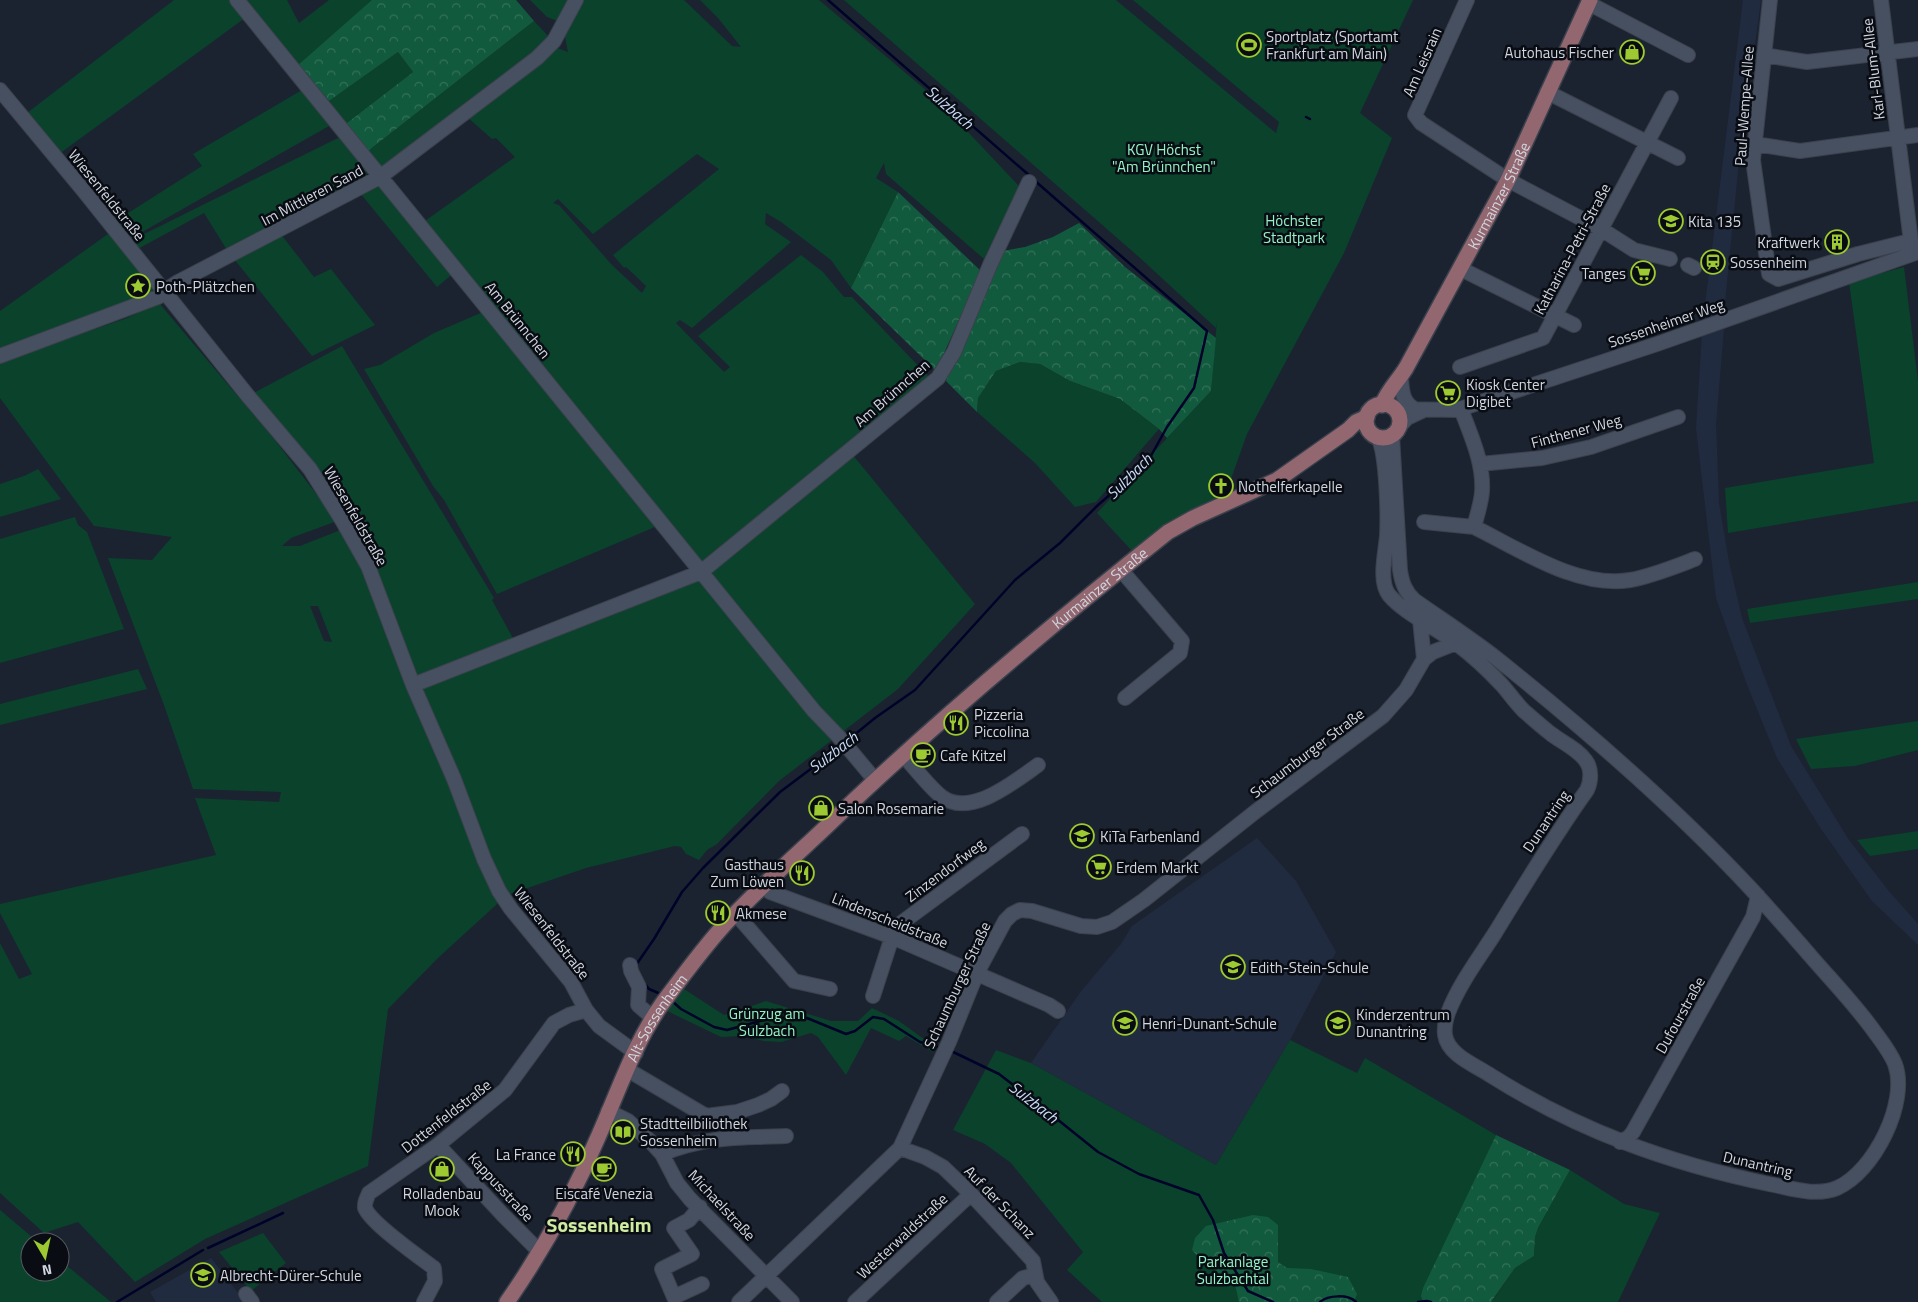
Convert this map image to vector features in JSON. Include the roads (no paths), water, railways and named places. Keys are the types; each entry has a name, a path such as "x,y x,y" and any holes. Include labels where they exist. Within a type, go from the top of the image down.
{"main road":[{"name":"Kurmainzer Straße","path":"875,780 992,677 1121,570 1179,525 1277,480 1348,430 1381,429 1374,407 1390,407 1391,388 1398,381 1461,269 1508,180 1589,2"},
{"path":"1381,429 1400,418 1390,407"},
{"name":"Alt-Sossenheim","path":"506,1302 540,1252 571,1197 608,1111 657,1012 726,924 875,780"}],"street":[{"name":"Im Mittleren Sand","path":"0,356 158,297 178,282 380,176 237,0"},
{"path":"380,176 536,58 554,41 576,0"},
{"name":"Am Leisrain","path":"1467,0 1415,115 1421,123 1508,180"},
{"name":"Paul-Wempe-Allee","path":"1770,0 1753,160 1769,274 1778,279 1828,263"},
{"name":"Karl-Blum-Allee","path":"1881,0 1914,249"},
{"path":"1589,2 1688,55"},
{"path":"1764,55 1807,62 1918,49"},
{"name":"Wiesenfeldstraße","path":"0,90 314,476 368,566 413,685 464,803 492,879 511,909 571,982 586,1010 600,1026 636,1053"},
{"path":"1547,92 1678,158"},
{"name":"Katharina-Petri-Straße","path":"1460,367 1543,338 1671,98"},
{"path":"1755,144 1800,151 1918,135"},
{"name":"Am Brünnchen","path":"380,176 814,711 875,780"},
{"path":"1508,180 1601,229 1634,250 1670,258"},
{"name":"Am Brünnchen","path":"413,685 701,572 938,378 954,352 990,265 1029,182"},
{"path":"1829,283 1828,263 1914,249"},
{"name":"Sossenheimer Weg","path":"1390,407 1452,411 1461,409 1630,353 1829,283 1914,249"},
{"path":"1461,269 1574,325"},
{"path":"1381,429 1407,418 1418,410 1409,405 1398,381"},
{"path":"1461,409 1480,464 1482,492 1474,527"},
{"name":"Finthener Weg","path":"1480,464 1542,458 1583,449 1678,417"},
{"name":"Dunantring","path":"1381,429 1382,452 1400,552 1400,570 1404,587 1414,600 1493,656 1602,746 1651,790 1758,896 1862,1015 1891,1055 1898,1078 1897,1098 1886,1130 1871,1159 1862,1171 1838,1188 1828,1191 1806,1191 1736,1177 1620,1142 1569,1120 1473,1064 1452,1049 1447,1043 1445,1030 1448,1013 1463,983 1549,844 1589,785 1590,775 1586,761 1523,710 1486,669 1456,643 1420,620 1390,596 1387,591 1384,575 1384,558 1392,515"},
{"path":"1424,522 1474,527 1555,567 1580,576 1603,581 1628,580 1696,560"},
{"path":"1384,558 1388,554 1400,552"},
{"path":"1121,570 1182,641 1180,653 1125,698"},
{"path":"1384,575 1395,574 1400,570"},
{"path":"1420,620 1424,659"},
{"path":"1424,659 1433,652 1456,643"},
{"name":"Schaumburger Straße","path":"739,1302 900,1148 949,1042 977,973 1005,921 1020,910 1032,911 1082,926 1097,926 1112,922 1144,900 1248,817 1383,716 1406,690 1424,659"},
{"path":"1556,737 1562,737 1569,733 1568,718"},
{"path":"1586,761 1602,746"},
{"path":"903,755 942,797 957,804 971,803 998,792 1038,765"},
{"name":"Zinzendorfweg","path":"892,937 900,924 1022,834"},
{"name":"Lindenscheidstraße","path":"765,886 770,892 892,937 977,973 1058,1011"},
{"name":"Dufourstraße","path":"1620,1142 1629,1137 1647,1107 1753,917 1758,896"},
{"path":"736,914 794,981 830,989"},
{"path":"873,996 892,937"},
{"path":"630,965 639,987 638,1005 657,1012"},
{"name":"Dottenfeldstraße","path":"424,1302 435,1281 434,1268 377,1223 366,1208 365,1201 369,1193 438,1145 505,1090 554,1023 569,1015 586,1010"},
{"path":"628,1070 706,1116 737,1112 772,1099 782,1091"},
{"name":"Michaelstraße","path":"608,1111 628,1121 662,1154 677,1184 792,1302"},
{"path":"662,1154 690,1144 738,1137 786,1136"},
{"name":"Kappusstraße","path":"438,1145 540,1252"},
{"name":"Auf der Schanz","path":"900,1148 925,1156 943,1166 971,1194 1033,1261 1035,1275 1042,1292 1051,1302"},
{"name":"Westerwaldstraße","path":"855,1302 971,1194"},
{"path":"700,1208 689,1220 674,1228 692,1254 662,1270 674,1297 702,1284"},
{"path":"997,1302 1023,1278 1035,1275"}],"waterway":[{"name":"Sulzbach","path":"828,0 1030,176"},
{"path":"1306,117 1310,119"},
{"name":"Sulzbach","path":"848,740 915,690 1015,580 1060,543 1098,505 1147,463 1167,427 1194,388 1207,331 1034,180"},
{"name":"Sulzbach","path":"636,965 682,892 703,868 780,792 840,747"},
{"name":"Sulzbach","path":"645,984 649,989 663,995"},
{"name":"Sulzbach","path":"672,1001 681,1009 714,1027 727,1030 768,1019 791,1017 807,1018 846,1034 855,1031 873,1017 884,1019 920,1042 941,1048"},
{"name":"Sulzbach","path":"949,1050 999,1074 1098,1152 1139,1174 1199,1195 1213,1220 1224,1253 1248,1291 1273,1302"},
{"path":"208,1248 283,1213"},
{"path":"117,1302 203,1250"},
{"name":"Sulzbach","path":"1320,1302 1338,1296 1352,1299 1356,1302"},
{"name":"Sulzbach","path":"1418,1302 1431,1302"}],"place":[{"name":"Sportplatz (Sportamt Frankfurt am Main)","path":"1249,45"},
{"name":"Autohaus Fischer","path":"1632,52"},
{"name":"Kita 135","path":"1671,221"},
{"name":"Kraftwerk","path":"1837,242"},
{"name":"Sossenheim","path":"1713,262"},
{"name":"Tanges","path":"1643,273"},
{"name":"Poth-Plätzchen","path":"138,286"},
{"name":"Kiosk Center Digibet","path":"1448,393"},
{"name":"Nothelferkapelle","path":"1221,486"},
{"name":"Pizzeria Piccolina","path":"956,723"},
{"name":"Cafe Kitzel","path":"923,755"},
{"name":"Salon Rosemarie","path":"821,808"},
{"name":"KiTa Farbenland","path":"1082,836"},
{"name":"Erdem Markt","path":"1099,867"},
{"name":"Gasthaus Zum Löwen","path":"802,873"},
{"name":"Akmese","path":"718,913"},
{"name":"Edith-Stein-Schule","path":"1233,967"},
{"name":"Henri-Dunant-Schule","path":"1125,1023"},
{"name":"Kinderzentrum Dunantring","path":"1338,1023"},
{"name":"Stadtteilbiliothek Sossenheim","path":"623,1132"},
{"name":"La France","path":"573,1154"},
{"name":"Rolladenbau Mook","path":"442,1169"},
{"name":"Eiscafé Venezia","path":"604,1169"},
{"name":"Albrecht-Dürer-Schule","path":"203,1275"}],"district":[{"name":"Sossenheim","path":"599,1224"}],"park label":[{"name":"KGV Höchst \"Am Brünnchen\"","path":"1164,158"},
{"name":"Höchster Stadtpark","path":"1294,228"},
{"name":"Grünzug am Sulzbach","path":"767,1022"},
{"name":"Parkanlage Sulzbachtal","path":"1233,1270"}]}
